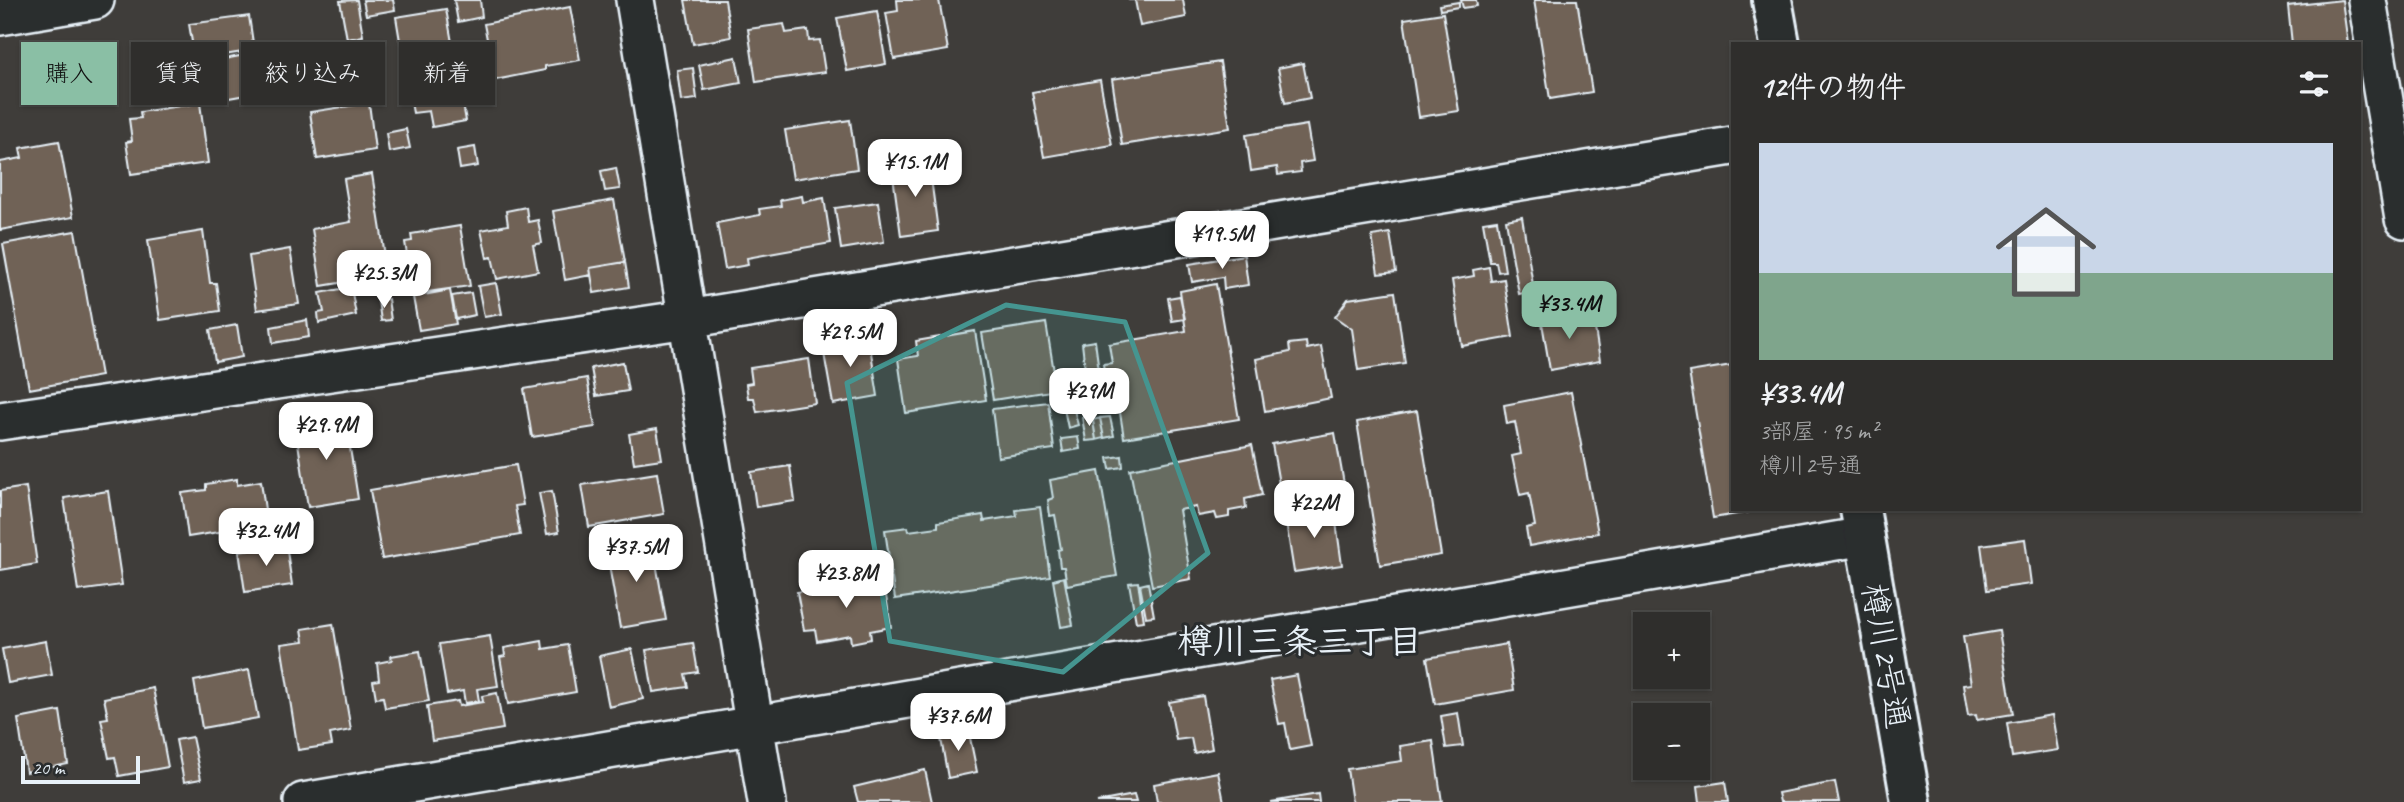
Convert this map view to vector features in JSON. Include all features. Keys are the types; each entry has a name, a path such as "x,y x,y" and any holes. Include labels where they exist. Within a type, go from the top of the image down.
{"street":[{"path":"0,16 95,0"},
{"path":"635,0 767,802"},
{"path":"1772,0 1780,42"},
{"path":"2367,0 2404,219"},
{"path":"0,421 688,319 1731,146"},
{"path":"303,802 754,726 1863,522"},
{"name":"樽川2号通","path":"1863,522 1911,802"}],"highlighted area":[{"path":"1006,305 1125,322 1208,553 1063,672 890,641 847,383"}],"building":[{"path":"357,0 363,36 347,39 340,1"},
{"path":"363,0 393,0 395,10 366,15"},
{"path":"454,0 480,0 482,17 458,22"},
{"path":"685,0 725,0 731,37 693,44"},
{"path":"897,0 939,0 948,50 894,59 886,13 898,11"},
{"path":"1135,0 1183,0 1186,17 1140,26"},
{"path":"1461,0 1476,0 1477,6 1463,8"},
{"path":"1534,0 1577,0 1592,92 1550,99"},
{"path":"2342,0 2348,42 2292,42 2288,6"},
{"path":"1459,2 1459,7 1440,10 1439,5"},
{"path":"570,7 580,60 545,66 545,70 495,80 495,42 488,42 484,24"},
{"path":"446,9 452,42 400,42 396,17"},
{"path":"877,11 886,64 847,71 837,18"},
{"path":"1443,13 1459,111 1419,117 1404,19"},
{"path":"249,16 253,42 241,42 241,52 227,55 227,42 192,42 189,24"},
{"path":"784,24 786,33 808,30 809,41 820,40 825,72 756,82 748,29"},
{"path":"241,56 241,96 227,98 227,58"},
{"path":"736,57 741,83 704,90 699,65"},
{"path":"1220,62 1230,128 1122,145 1112,79"},
{"path":"1303,63 1310,98 1285,103 1278,68"},
{"path":"693,68 697,99 681,101 677,70"},
{"path":"1100,80 1112,145 1044,157 1032,92"},
{"path":"200,105 208,163 131,174 126,142 132,141 129,119 141,118 140,112"},
{"path":"369,105 375,150 317,159 310,112"},
{"path":"411,105 463,105 466,121 432,127 429,111 413,113"},
{"path":"850,120 857,169 793,179 785,130"},
{"path":"1307,125 1313,161 1300,163 1301,172 1278,175 1277,167 1251,171 1246,135"},
{"path":"406,129 410,148 389,152 386,133"},
{"path":"59,141 73,217 0,230 0,162 22,158 20,148"},
{"path":"475,147 478,166 460,169 457,150"},
{"path":"929,163 938,231 901,236 892,168"},
{"path":"616,168 620,189 605,191 601,171"},
{"path":"372,174 388,275 321,286 312,229 351,222 344,179"},
{"path":"802,196 803,202 824,198 831,243 747,258 748,265 725,269 717,223 760,215 759,209 781,206 780,200"},
{"path":"614,200 625,262 590,268 591,275 565,280 553,211"},
{"path":"878,202 884,242 841,249 835,208"},
{"path":"526,207 528,222 538,220 542,243 533,245 538,271 497,279 492,257 487,258 481,230 508,225 506,211"},
{"path":"1522,217 1534,291 1519,294 1506,220"},
{"path":"1497,220 1505,271 1498,272 1496,262 1490,262 1483,222"},
{"path":"460,226 470,286 413,294 405,242 412,241 411,234"},
{"path":"75,231 101,376 29,389 3,244"},
{"path":"203,231 210,283 216,283 220,311 160,320 148,240"},
{"path":"1390,233 1396,272 1378,274 1372,236"},
{"path":"290,249 299,304 257,310 249,256"},
{"path":"1244,255 1248,285 1224,289 1223,277 1192,282 1189,264"},
{"path":"625,262 629,287 594,293 590,268"},
{"path":"1489,267 1491,281 1504,279 1513,337 1462,346 1452,280 1474,276 1473,270"},
{"path":"496,283 502,314 484,317 478,286"},
{"path":"1216,284 1239,419 1124,438 1114,375 1105,377 1103,364 1112,363 1109,344 1186,331 1180,291"},
{"path":"351,287 356,315 319,323 318,313 324,312 320,293"},
{"path":"450,290 456,324 419,330 413,297"},
{"path":"1395,292 1405,363 1358,370 1352,329 1335,317 1348,299"},
{"path":"471,293 475,315 456,319 452,296"},
{"path":"1180,296 1185,319 1172,321 1168,298"},
{"path":"388,299 391,320 381,321 378,300"},
{"path":"1577,311 1580,324 1594,322 1600,361 1550,370 1541,317"},
{"path":"307,320 309,337 273,343 271,327"},
{"path":"1046,323 1057,390 993,400 982,333"},
{"path":"237,325 242,357 215,362 210,330"},
{"path":"975,331 986,400 906,413 898,359 918,356 916,341"},
{"path":"868,334 878,396 833,404 822,342"},
{"path":"1095,341 1102,393 1088,395 1082,343"},
{"path":"1306,342 1307,349 1321,346 1331,398 1265,411 1256,359 1290,352 1289,344"},
{"path":"809,359 815,403 757,412 754,398 748,398 746,384 752,383 750,368"},
{"path":"623,362 628,391 596,396 591,368"},
{"path":"1731,365 1731,511 1755,511 1713,518 1689,372"},
{"path":"587,378 595,427 532,437 524,389"},
{"path":"1571,392 1598,533 1529,546 1526,528 1535,526 1529,493 1520,495 1512,456 1521,454 1515,422 1507,424 1504,405"},
{"path":"1048,402 1054,449 998,457 992,409"},
{"path":"1072,402 1078,425 1068,428 1063,404"},
{"path":"1417,411 1441,555 1380,565 1357,422"},
{"path":"1092,415 1096,440 1086,441 1082,417"},
{"path":"345,416 358,499 308,507 295,424"},
{"path":"1110,417 1114,436 1104,438 1100,418"},
{"path":"1100,418 1104,438 1096,440 1093,420"},
{"path":"657,429 662,459 634,463 629,434"},
{"path":"1335,433 1347,501 1284,512 1272,444"},
{"path":"1078,437 1080,449 1063,452 1061,439"},
{"path":"1252,445 1262,495 1245,499 1246,508 1229,511 1229,517 1217,519 1215,513 1198,516 1196,507 1179,510 1191,579 1152,586 1130,469"},
{"path":"1122,456 1123,467 1110,469 1108,458"},
{"path":"516,465 523,505 515,506 520,535 382,559 370,490"},
{"path":"790,466 795,501 756,507 751,472"},
{"path":"1099,471 1117,576 1067,585 1064,567 1060,567 1058,550 1061,549 1055,515 1050,516 1048,500 1053,498 1050,480"},
{"path":"657,473 664,514 589,527 582,485"},
{"path":"237,479 237,485 261,481 267,524 188,537 182,493 206,490 206,484"},
{"path":"26,487 37,564 0,570 0,491"},
{"path":"108,491 122,585 78,591 64,498"},
{"path":"552,491 559,532 547,534 539,493"},
{"path":"1040,507 1050,576 895,599 885,530 908,527 909,531 938,527 938,522 983,515 984,521 1017,516 1016,510"},
{"path":"1334,508 1342,565 1294,572 1285,516"},
{"path":"2025,539 2031,584 1987,590 1981,545"},
{"path":"652,540 666,620 620,628 606,548"},
{"path":"286,544 292,585 245,592 239,551"},
{"path":"883,577 891,627 870,631 871,639 851,643 850,635 817,641 815,629 804,630 797,592"},
{"path":"1064,577 1073,625 1061,627 1053,580"},
{"path":"1138,582 1144,621 1136,622 1129,583"},
{"path":"1148,583 1154,616 1146,617 1140,585"},
{"path":"333,624 351,730 330,734 332,745 298,750 281,644 304,641 302,629"},
{"path":"1999,631 2013,714 1977,720 1976,715 1968,716 1963,685 1971,684 1963,637"},
{"path":"490,636 498,686 477,689 479,701 465,703 463,691 447,694 439,644"},
{"path":"46,641 52,675 8,683 2,649"},
{"path":"542,641 543,649 568,645 576,692 508,704 500,657 505,656 504,648"},
{"path":"693,643 698,672 685,674 688,687 653,692 646,650"},
{"path":"1507,644 1514,690 1435,704 1427,658"},
{"path":"632,649 643,699 609,707 599,656"},
{"path":"420,651 429,701 385,708 383,697 376,698 373,681 379,680 377,663 392,660 391,656"},
{"path":"249,670 258,718 202,728 194,681"},
{"path":"1297,675 1311,746 1290,750 1285,723 1279,724 1270,680"},
{"path":"153,688 168,767 119,776 115,757 109,758 101,719 108,718 104,698"},
{"path":"497,693 503,729 432,741 427,706 458,701 459,706 483,702 482,696"},
{"path":"1203,696 1212,749 1194,753 1191,738 1176,740 1169,702"},
{"path":"60,711 68,764 26,772 18,719"},
{"path":"1458,713 1463,746 1446,748 1441,716"},
{"path":"2052,715 2058,750 2012,757 2007,723"},
{"path":"968,728 977,772 948,778 940,733"},
{"path":"192,737 201,779 184,782 176,740"},
{"path":"1433,741 1442,802 1352,802 1347,769 1402,761 1400,746"},
{"path":"925,770 932,802 858,802 854,787"},
{"path":"1218,772 1224,802 1157,802 1154,784"},
{"path":"1725,782 1728,802 1700,802 1698,786"},
{"path":"1835,782 1839,802 1780,802 1778,793"},
{"path":"1318,794 1319,802 1271,802"},
{"path":"1134,795 1136,802 1097,802"}],"district":[{"name":"樽川三条三丁目","path":"1300,641"}]}
